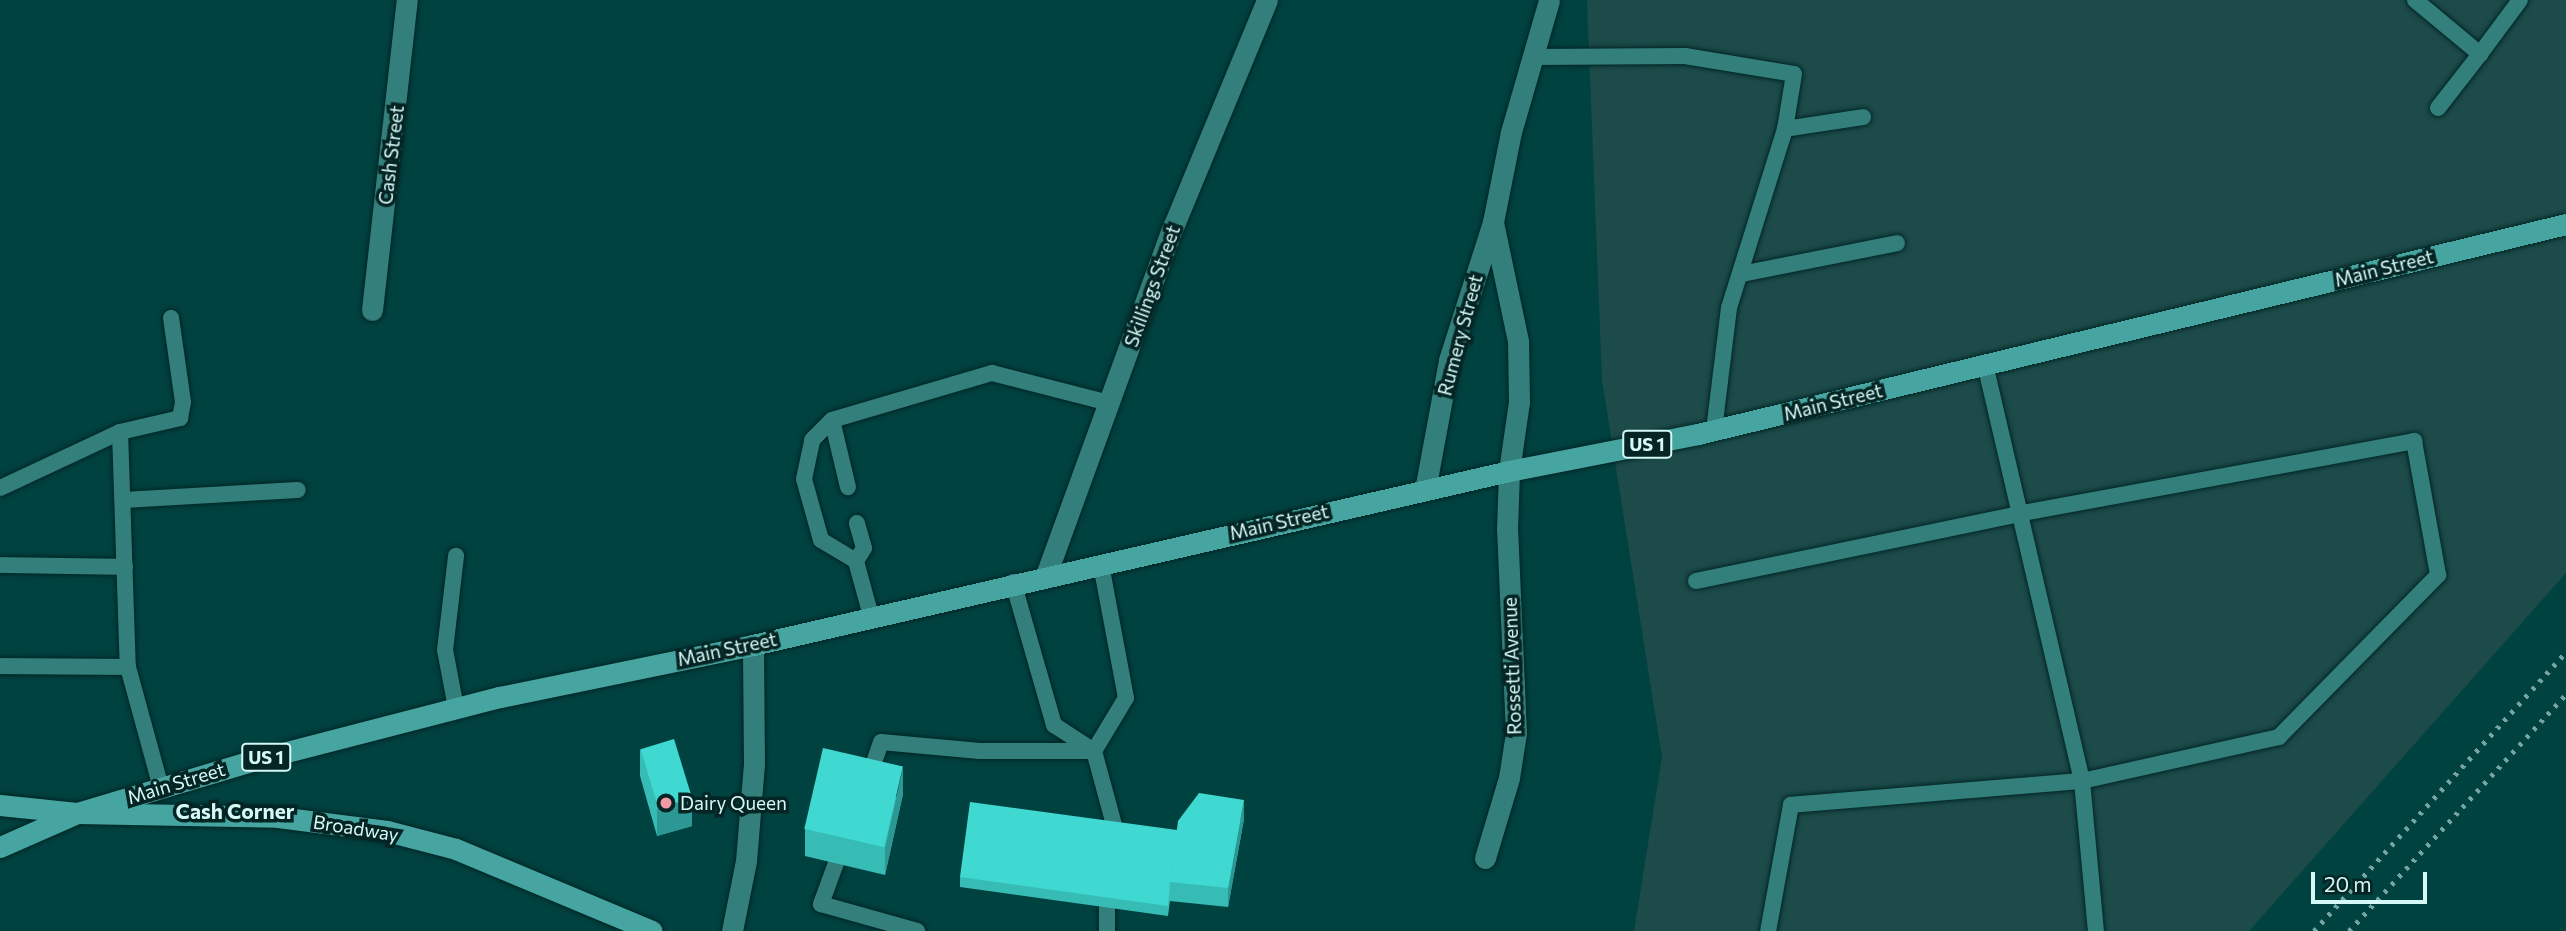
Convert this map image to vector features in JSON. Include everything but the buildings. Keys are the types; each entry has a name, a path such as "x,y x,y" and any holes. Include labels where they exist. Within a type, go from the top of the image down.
{"main road":[{"name":"Main Street","path":"0,847 78,813 160,788 456,708 753,645 1013,582 1101,565 1509,471 1714,431 2566,224"},
{"name":"Broadway","path":"0,805 78,813 278,817 387,831 456,849 652,931"}],"street":[{"name":"Cash Street","path":"372,310 407,0"},
{"name":"Skillings Street","path":"1046,575 1173,228 1267,0"},
{"name":"Rumery Street","path":"1425,490 1449,360 1493,222 1511,132 1549,0"},
{"name":"Rumery Street","path":"1493,222 1518,341 1519,402 1509,471"},
{"name":"Rossetti Avenue","path":"1485,858 1509,778 1516,733 1507,529 1509,471"},
{"path":"732,931 746,861 754,764 753,645"}],"lane":[{"path":"2416,0 2480,54"},
{"path":"2438,108 2520,0"},
{"path":"1533,57 1685,56 1794,74 1785,129 1729,307 1714,431"},
{"path":"1785,129 1863,117"},
{"path":"1741,274 1897,243"},
{"path":"0,488 120,432 180,418 183,402 171,317"},
{"path":"1985,365 2023,513 2082,781 2096,931"},
{"path":"871,616 856,561 821,540 804,479 812,440 832,420 992,373 1109,403"},
{"path":"832,420 848,487"},
{"path":"120,432 128,667 160,788"},
{"path":"1696,581 2023,513 2414,441 2438,575 2279,737 2082,781 1791,805 1768,931"},
{"path":"123,500 299,490"},
{"path":"856,561 864,548 857,523"},
{"path":"456,556 445,650 456,708"},
{"path":"0,565 125,567"},
{"path":"1094,751 1126,698 1101,565"},
{"path":"1013,582 1054,724 1094,751 1116,832"},
{"path":"0,666 128,667"},
{"path":"866,785 881,743 980,751 1094,751"},
{"path":"836,863 821,904 917,931"},
{"path":"1107,908 1107,931"}],"shaded area":[{"path":"1587,0 2566,0 2566,573 2249,931 1634,931 1662,757 1602,380"}],"railway":[{"path":"2314,931 2566,652"},
{"path":"2349,931 2566,694"}],"place":[{"name":"Dairy Queen","path":"666,803"}],"district":[{"name":"Cash Corner","path":"235,811"}]}
